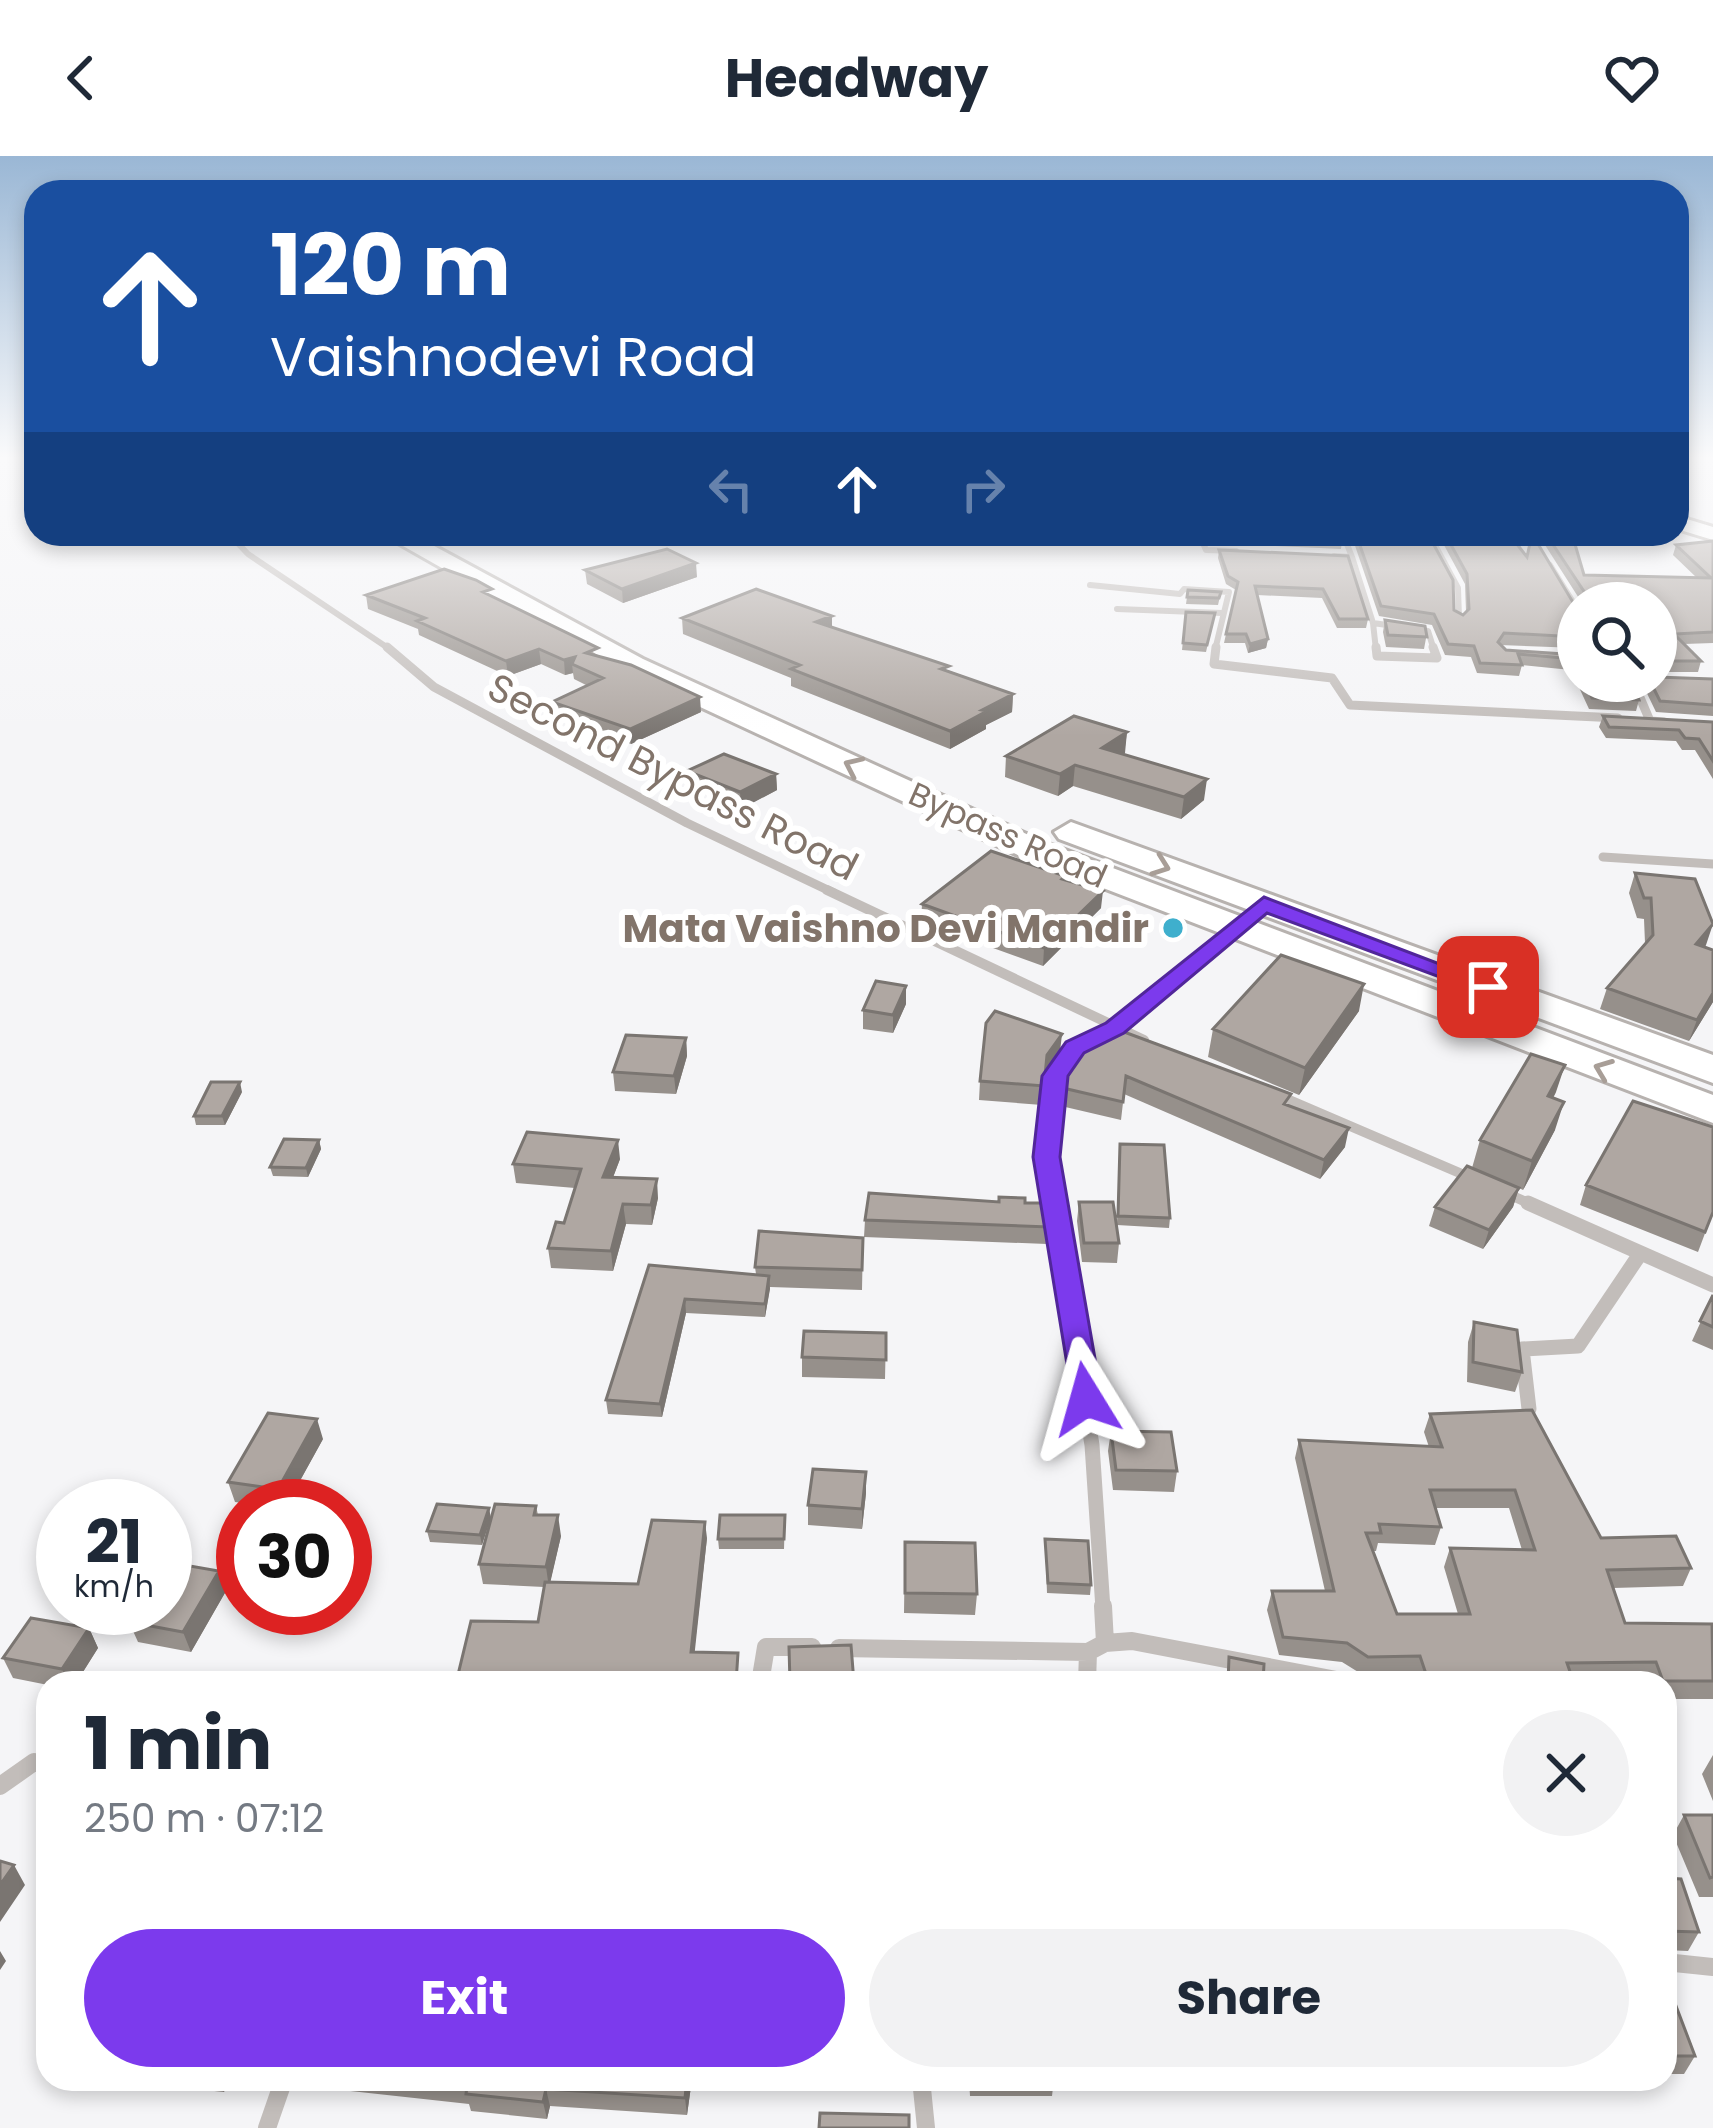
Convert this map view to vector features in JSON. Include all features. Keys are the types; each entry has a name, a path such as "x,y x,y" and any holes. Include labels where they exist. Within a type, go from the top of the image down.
{"main road":[{"name":"Bypass Road","path":"427,552 633,664 1032,849 1713,1110"},
{"name":"Bypass Road","path":"481,552 670,650 1066,830 1713,1070"},
{"path":"633,664 670,650"},
{"path":"1032,849 1066,830"}],"street":[{"name":"Second Bypass Road","path":"246,552 368,630 434,687 687,823 1159,1046"},
{"path":"1350,552 1373,623 1377,656 1437,658 1428,631 1373,623"},
{"path":"1439,552 1458,588 1459,618"},
{"path":"1540,552 1560,582"},
{"path":"1328,555 1352,557"},
{"path":"1229,576 1214,664 1332,678 1350,705 1671,722"},
{"path":"1090,585 1180,594 1184,590 1229,592"},
{"path":"1117,609 1222,613"},
{"path":"1641,702 1649,721"},
{"path":"1604,857 1713,864"},
{"path":"1090,1671 1097,1648 1092,1445 1046,1157 1055,1076 1075,1048 1115,1028 1264,904"},
{"path":"1267,1090 1713,1285"},
{"path":"1529,1409 1522,1348 1578,1346 1598,1327 1611,1293 1640,1254"},
{"path":"762,1671 766,1646 1097,1648 1155,1644 1291,1671"},
{"path":"0,1786 36,1763"},
{"path":"1677,1963 1713,1967"},
{"path":"267,2128 280,2091"},
{"path":"922,2091 926,2128"}],"building":[{"path":"655,552 673,552 696,563 622,589 585,570"},
{"path":"1220,552 1348,556 1368,619 1339,619 1323,589 1255,586 1268,639 1250,644 1246,634 1226,634 1238,582 1228,576"},
{"path":"1362,552 1438,552 1453,580 1454,610 1463,615 1469,609 1467,574 1455,552 1523,552 1527,557 1528,552 1543,552 1561,582 1557,582 1557,636 1504,633 1498,642 1506,650 1557,654 1557,657 1518,654 1522,665 1480,663 1474,646 1448,644 1434,614 1381,606"},
{"path":"1558,552 1577,552 1584,575 1711,578 1683,552 1713,552 1713,632 1677,634 1677,582 1578,582"},
{"path":"444,569 476,580 492,589 483,592 598,648 586,653 631,665 700,697 630,729 552,702 603,678 572,664 575,657 564,660 539,649 506,661 417,621 425,618 366,595"},
{"path":"756,589 832,616 816,622 949,666 941,669 1013,694 950,731 791,669 800,665 682,618"},
{"path":"1188,590 1221,592 1219,598 1187,597"},
{"path":"1186,612 1215,613 1207,645 1183,643"},
{"path":"1385,620 1425,626 1427,637 1388,635"},
{"path":"1677,637 1701,661 1677,661"},
{"path":"1677,678 1713,679 1713,705 1673,702 1677,702"},
{"path":"1074,716 1127,732 1102,748 1207,779 1184,797 1075,765 1060,774 1006,756"},
{"path":"1603,716 1713,722 1713,761 1699,739 1685,738 1679,730 1609,727"},
{"path":"724,754 776,774 740,792 687,771"},
{"path":"991,851 1103,891 1044,948 922,904"},
{"path":"1635,873 1695,879 1713,924 1696,944 1713,950 1713,993 1697,1020 1607,988 1653,935 1651,898 1644,898"},
{"path":"1281,955 1364,984 1305,1068 1213,1029"},
{"path":"876,981 906,986 893,1015 863,1010"},
{"path":"995,1011 1062,1034 1047,1055 1044,1086 980,1081 986,1023"},
{"path":"1108,1026 1291,1094 1284,1104 1349,1128 1324,1160 1126,1076 1123,1102 1063,1088 1066,1062 1081,1041"},
{"path":"626,1035 686,1038 674,1076 613,1072"},
{"path":"1531,1054 1565,1065 1548,1096 1564,1102 1532,1161 1480,1140"},
{"path":"211,1082 240,1082 222,1116 194,1116"},
{"path":"1633,1101 1713,1127 1713,1212 1705,1232 1586,1185"},
{"path":"527,1132 618,1140 603,1177 657,1179 651,1205 623,1204 611,1251 548,1248 556,1222 564,1223 581,1169 513,1164"},
{"path":"284,1139 319,1140 306,1168 270,1167"},
{"path":"1120,1144 1164,1145 1170,1218 1118,1216"},
{"path":"1467,1166 1519,1188 1489,1230 1435,1207"},
{"path":"869,1193 999,1202 999,1197 1025,1198 1025,1203 1045,1203 1049,1227 865,1220"},
{"path":"1079,1202 1113,1202 1119,1243 1084,1243"},
{"path":"759,1231 863,1238 862,1270 755,1267"},
{"path":"649,1265 769,1276 765,1304 685,1299 660,1404 606,1400"},
{"path":"1713,1295 1713,1327 1700,1321"},
{"path":"1474,1322 1517,1330 1522,1372 1473,1362"},
{"path":"804,1331 886,1333 886,1360 802,1357"},
{"path":"1532,1410 1601,1538 1676,1536 1691,1568 1607,1570 1625,1623 1712,1624 1713,1681 1677,1681 1677,1671 1659,1671 1656,1662 1567,1663 1570,1671 1425,1671 1420,1656 1368,1657 1347,1643 1283,1637 1272,1591 1334,1591 1299,1440 1442,1447 1430,1414","holes":["1430,1490 1515,1490 1535,1550 1450,1548 1470,1614 1397,1614 1366,1533 1381,1533 1379,1524 1441,1527"]},
{"path":"268,1413 317,1419 284,1479 230,1479"},
{"path":"1111,1431 1171,1432 1177,1471 1116,1470"},
{"path":"813,1469 866,1472 862,1509 808,1505"},
{"path":"437,1504 489,1508 480,1535 427,1531"},
{"path":"495,1504 536,1506 534,1515 558,1515 546,1567 479,1564"},
{"path":"720,1515 785,1515 784,1539 718,1539"},
{"path":"652,1520 705,1522 691,1652 738,1653 737,1671 459,1671 471,1621 538,1622 545,1582 638,1584"},
{"path":"1045,1539 1088,1541 1091,1585 1048,1583"},
{"path":"905,1542 975,1543 977,1594 905,1593"},
{"path":"192,1566 216,1570 192,1617"},
{"path":"31,1618 36,1619 36,1635 84,1635 62,1669 3,1658"},
{"path":"851,1645 853,1671 790,1671 789,1647"},
{"path":"1229,1657 1264,1664 1264,1671 1228,1671"},
{"path":"1684,1815 1713,1815 1713,1877 1710,1878"},
{"path":"0,1861 14,1865 0,1885"},
{"path":"1677,1879 1681,1879 1699,1932 1677,1931"},
{"path":"1677,2009 1695,2056 1677,2056"},
{"path":"466,2091 546,2091 543,2102"},
{"path":"577,2091 686,2091 685,2098"},
{"path":"820,2113 909,2115 909,2128 819,2128"}],"place":[{"name":"Mata Vaishno Devi Mandir","path":"1173,928"}],"route":[{"path":"1086,1399 1046,1157 1055,1076 1075,1048 1115,1028 1264,904 1488,987"}]}
